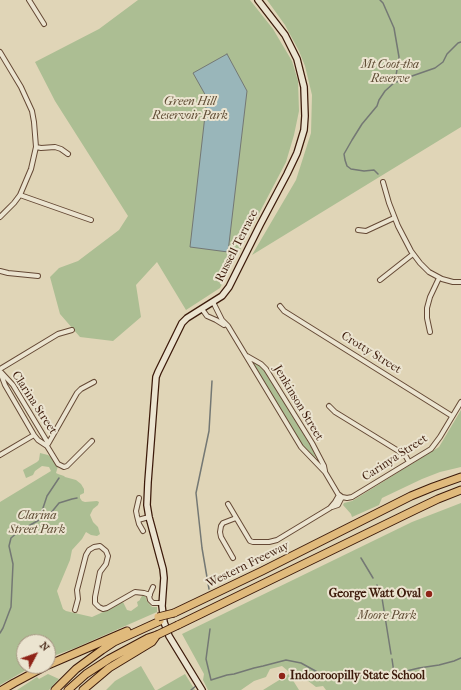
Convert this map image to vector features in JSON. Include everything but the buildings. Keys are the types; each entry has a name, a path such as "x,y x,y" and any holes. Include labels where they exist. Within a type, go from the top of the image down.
{"highway":[{"name":"Western Freeway","path":"55,690 76,670 114,642 262,571 411,496 461,477"},
{"name":"Western Freeway","path":"68,690 86,674 135,644 178,625 438,499 461,490"},
{"path":"56,662 151,623"},
{"path":"83,690 109,668 152,642 157,635"},
{"path":"2,690 28,675"},
{"path":"7,690 28,675"}],"main road":[{"name":"Russell Terrace","path":"202,690 168,634 164,622 162,604 164,578 163,569 149,517 147,498 156,377 182,323 187,318 222,296 229,287 288,174 304,130 305,93 297,59 285,35 258,0"}],"street":[{"path":"29,0 44,24"},
{"path":"0,52 21,87 32,111 36,147 31,169 20,195 0,217"},
{"path":"36,147 55,147 68,154"},
{"path":"383,182 394,218 413,254 425,268 439,278 447,281 461,282"},
{"path":"20,195 92,220"},
{"path":"358,230 366,231 394,218"},
{"path":"380,280 413,254"},
{"path":"0,271 8,274 38,276"},
{"path":"430,332 427,318 428,302 439,278"},
{"name":"Jenkinson Street","path":"213,302 222,320 231,332 303,450 325,472 341,496"},
{"name":"Crotty Street","path":"280,306 284,311 452,416"},
{"name":"Jenkinson Street","path":"202,309 207,316 221,323 231,332"},
{"path":"0,370 58,334 72,330"},
{"name":"Jenkinson Street","path":"244,353 266,369 312,443 324,466 325,472"},
{"name":"Clarina Street","path":"0,370 5,385 34,435 38,440 47,444"},
{"name":"Clarina Street","path":"0,370 13,385 58,464 63,466 68,465 92,442"},
{"path":"47,444 77,393 94,382"},
{"name":"Carinya Street","path":"236,518 251,541 269,542 277,540 330,508 338,505 341,496 347,498 352,497 425,453 434,446 461,402"},
{"path":"329,406 335,412 405,454 409,462"},
{"path":"0,455 34,435"},
{"path":"139,498 136,512 143,530"},
{"path":"228,504 236,518 223,523 221,526 220,536 233,558"},
{"path":"138,520 149,517"},
{"path":"75,610 78,599 77,590 86,555 89,550 94,547 100,546 106,551 108,556 106,564 100,572 95,597 95,603 99,608 108,608 135,592 150,595"},
{"path":"153,588 150,599 154,603 162,604"}],"green space":[{"name":"Green Hill Reservoir Park","path":"138,0 250,0 273,29 292,61 298,81 299,111 286,162 220,288 186,310 157,262 136,285 141,317 113,341 80,337 60,314 50,277 59,268 78,261 119,230 128,216 55,101 35,62 99,29"},
{"name":"Mt Coot-tha Reserve","path":"267,0 461,0 461,127 252,255 296,180 311,133 312,95 305,66 285,25"},
{"path":"253,363 259,365 265,372 312,448 317,461 303,447"},
{"path":"461,410 461,467 440,472 422,479 382,498 379,505 352,517 343,505 344,503 352,501 439,447"},
{"name":"Clarina Street Park","path":"40,453 48,455 58,466 56,473 76,480 81,484 84,489 84,493 80,495 82,501 99,502 90,515 93,522 98,527 100,534 97,536 86,532 72,550 70,560 57,591 63,609 92,617 123,602 127,610 131,611 138,606 137,602 142,596 145,595 147,601 152,607 157,607 157,612 56,655 56,634 16,634 16,674 19,674 0,685 0,502 51,471 49,467 42,466 35,471 33,475 26,478 23,470 39,460"},
{"name":"Moore Park","path":"461,503 461,690 326,690 323,686 316,687 303,677 299,681 296,680 295,674 282,666 270,669 266,677 254,681 241,690 208,690 203,680 204,674 182,634 412,522"},
{"path":"141,666 155,690 106,690 115,681"},
{"path":"48,674 59,679 49,690 17,690 37,677 39,679"},
{"path":"185,674 195,690 157,690"},
{"path":"289,674 299,690 263,690"}],"water":[{"path":"227,54 247,91 228,252 190,247 207,98 193,73"}],"waterway":[{"path":"380,0 383,3 394,28 399,57 395,82"},
{"path":"378,174 374,170 364,171 351,169 347,166 345,160 344,154 362,124 377,106 385,91 395,82 404,81 412,76 435,68 443,62 447,54 461,42"},
{"path":"209,589 202,548 196,493 209,431 212,381"},
{"path":"0,633 11,607 13,564 9,546 11,538 18,532 39,520 47,496 59,478"},
{"path":"40,520 46,519 59,503 77,498"},
{"path":"361,558 373,578"},
{"path":"377,585 382,598 391,654"},
{"path":"210,629 206,659 211,680 286,660 301,663 321,674 332,677 394,674 439,665 461,658"},
{"path":"392,659 394,673"},
{"path":"191,690 197,685"}],"place":[{"name":"George Watt Oval","path":"429,594"},
{"name":"Indooroopilly State School","path":"282,676"}]}
